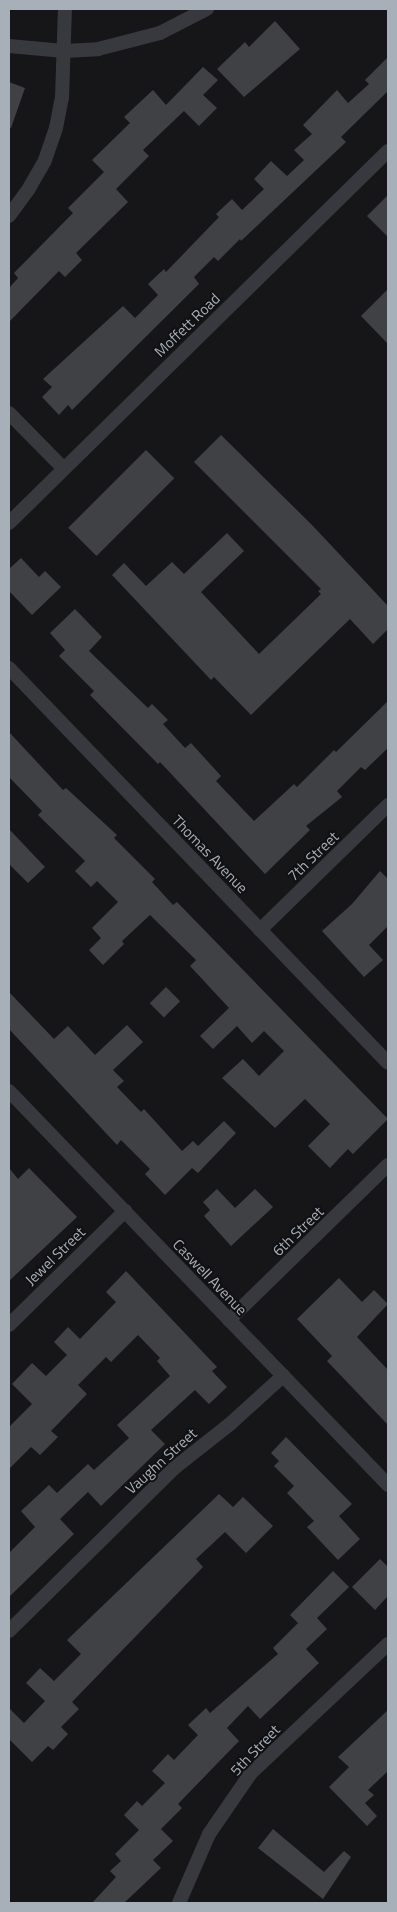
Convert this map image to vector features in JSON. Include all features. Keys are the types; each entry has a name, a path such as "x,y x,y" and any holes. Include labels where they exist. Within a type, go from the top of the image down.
{"street":[{"path":"9,216 28,190 45,160 56,128 62,98 65,9"},
{"path":"9,46 64,51 132,42 160,33 207,9"},
{"name":"Moffett Road","path":"9,523 388,151"},
{"path":"9,413 64,469"},
{"name":"Thomas Avenue","path":"9,668 388,1062"},
{"name":"7th Street","path":"260,930 388,805"},
{"name":"Caswell Avenue","path":"9,1091 388,1485"},
{"name":"6th Street","path":"229,1320 388,1165"},
{"name":"Jewel Street","path":"9,1324 125,1211"},
{"name":"Vaughn Street","path":"9,1631 173,1469 230,1424 283,1376"},
{"name":"5th Street","path":"178,1903 209,1834 251,1773 388,1644"}],"building":[{"path":"275,21 300,49 244,97 217,69 245,42 249,47"},
{"path":"388,57 388,91 341,137 346,142 241,241 240,239 218,261 214,257 194,277 199,284 72,410 68,405 59,415 42,397 52,387 43,379 123,306 135,318 158,295 148,284 164,269 166,272 219,217 216,214 232,199 242,210 264,189 254,179 271,161 287,176 304,160 294,150 312,134 303,125 337,90 348,103 369,84 365,80"},
{"path":"203,67 218,80 203,95 217,108 199,126 184,111 143,150 149,156 116,189 128,202 76,253 82,260 65,277 59,271 9,322 9,288 18,278 14,273 73,213 68,208 104,172 92,160 130,123 124,117 153,90 166,105"},
{"path":"9,82 25,88 11,128 9,127"},
{"path":"388,195 388,237 367,216"},
{"path":"388,289 388,344 361,316"},
{"path":"221,435 312,525 388,606 388,629 373,644 350,619 251,715 214,677 211,680 112,575 124,563 146,586 172,562 184,574 227,533 244,551 201,592 259,654 321,594 318,591 321,589 194,462"},
{"path":"146,450 174,478 97,556 68,528"},
{"path":"21,558 39,577 45,571 61,587 32,615 9,591 9,569"},
{"path":"75,609 102,637 89,651 148,708 152,704 168,720 163,724 185,748 191,743 221,776 216,781 254,821 294,784 297,787 388,701 388,748 365,770 361,767 337,791 342,797 306,826 310,830 265,874 160,762 158,764 90,695 94,691 59,656 65,650 50,633"},
{"path":"9,732 63,790 66,788 117,835 114,838 155,879 152,882 173,905 177,902 388,1119 353,1154 348,1149 330,1168 308,1146 330,1124 305,1099 275,1128 222,1078 243,1059 259,1076 284,1051 264,1031 252,1043 237,1026 213,1049 200,1036 229,1008 190,966 196,960 150,915 122,941 124,944 103,965 89,950 101,938 92,928 118,902 97,881 91,887 75,871 85,861 38,815 42,811 9,777"},
{"path":"9,829 45,867 28,883 9,864"},
{"path":"380,871 388,879 388,926 369,945 383,960 364,977 322,931 352,904"},
{"path":"166,987 180,1001 164,1017 150,1003"},
{"path":"9,992 54,1039 68,1026 95,1055 127,1025 143,1042 113,1070 124,1081 117,1087 141,1112 144,1109 182,1151 193,1141 198,1146 224,1121 236,1133 198,1173 192,1168 165,1195 145,1174 150,1169 121,1140 117,1145 9,1029"},
{"path":"9,1168 18,1179 29,1168 77,1217 9,1281"},
{"path":"217,1189 235,1208 255,1189 273,1207 231,1246 204,1216 210,1210 203,1202"},
{"path":"126,1271 217,1367 212,1371 227,1387 209,1404 195,1390 151,1430 165,1444 101,1506 88,1492 60,1519 74,1534 9,1597 9,1553 35,1527 21,1511 49,1485 57,1493 88,1464 94,1470 129,1438 117,1425 170,1376 157,1361 160,1358 138,1335 111,1362 106,1357 78,1385 87,1394 51,1431 58,1437 40,1455 31,1447 9,1469 9,1427 32,1404 12,1384 32,1363 46,1376 67,1355 54,1342 68,1327 80,1339 116,1302 106,1292"},
{"path":"339,1278 362,1302 374,1290 388,1304 357,1337 388,1370 388,1425 327,1361 332,1356 297,1319"},
{"path":"286,1437 352,1504 339,1516 360,1539 338,1560 307,1527 314,1521 287,1493 294,1486 274,1466 279,1461 271,1453"},
{"path":"219,1494 233,1507 243,1497 273,1526 246,1553 225,1532 196,1559 203,1567 72,1702 79,1709 61,1727 68,1734 53,1750 48,1746 32,1762 9,1739 9,1708 24,1723 45,1701 26,1683 40,1668 54,1681 81,1654 67,1640"},
{"path":"380,1559 388,1567 388,1596 375,1610 352,1587"},
{"path":"333,1571 349,1587 317,1618 327,1629 306,1649 319,1663 260,1719 248,1706 227,1728 239,1741 178,1804 182,1808 161,1829 173,1841 153,1860 161,1868 124,1903 92,1903 116,1877 110,1871 121,1861 115,1854 139,1830 124,1815 137,1801 142,1806 165,1783 152,1771 168,1754 174,1760 198,1735 188,1725 206,1708 210,1713 278,1654 273,1648 298,1623 290,1615"},
{"path":"388,1710 388,1771 368,1790 374,1795 365,1803 377,1816 367,1826 329,1787 349,1767 338,1757"},
{"path":"273,1829 324,1872 344,1851 351,1857 323,1899 258,1848"}]}
